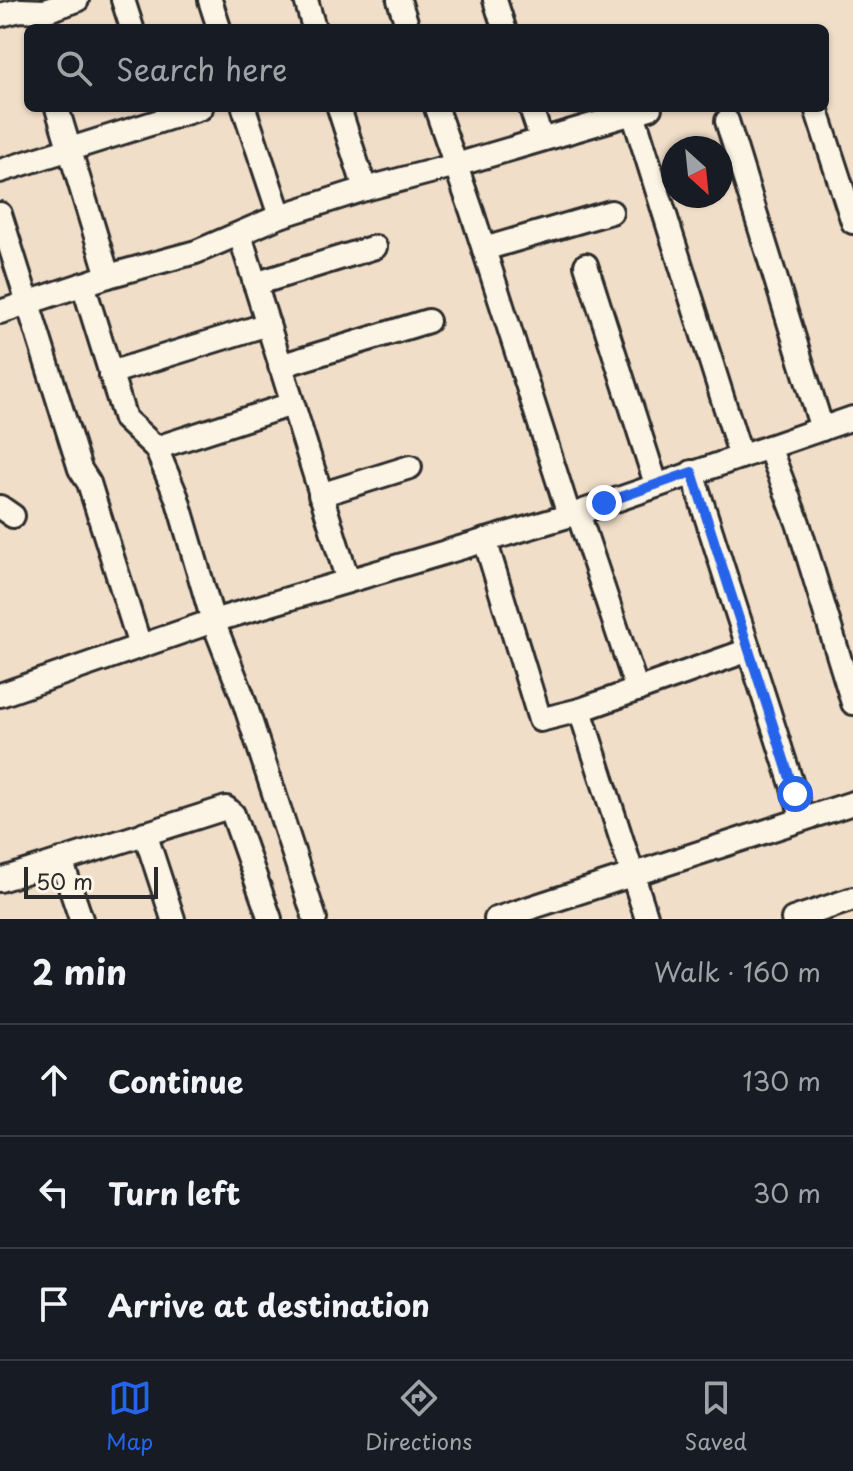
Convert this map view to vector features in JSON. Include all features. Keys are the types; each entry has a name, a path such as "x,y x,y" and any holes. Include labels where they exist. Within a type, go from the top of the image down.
{"street":[{"path":"0,15 45,11 77,0"},
{"path":"123,0 131,24"},
{"path":"210,0 218,24"},
{"path":"306,0 313,24"},
{"path":"399,0 407,24"},
{"path":"495,0 503,24"},
{"path":"58,112 108,276"},
{"path":"245,112 280,216"},
{"path":"340,112 365,189"},
{"path":"437,112 637,690"},
{"path":"532,112 541,138"},
{"path":"0,312 108,276 196,252 280,216 365,189 635,112"},
{"path":"643,112 741,457"},
{"path":"817,112 853,222"},
{"path":"0,171 69,151 160,115"},
{"path":"727,121 822,429"},
{"path":"484,249 611,212"},
{"path":"0,214 80,469 93,497 140,646"},
{"path":"240,235 348,581"},
{"path":"255,284 375,247"},
{"path":"586,265 656,484"},
{"path":"83,284 125,419 156,448 177,498 213,621 242,695 315,919"},
{"path":"280,366 428,321"},
{"path":"110,373 268,324"},
{"path":"156,448 292,404"},
{"path":"0,695 213,621 574,514 853,418"},
{"path":"769,447 798,523 853,703"},
{"path":"320,495 410,467"},
{"path":"692,472 803,819"},
{"path":"485,540 540,720 580,710 749,650"},
{"path":"580,710 647,919"},
{"path":"496,919 853,803"},
{"path":"0,880 220,809 229,809 270,919"},
{"path":"145,833 173,919"},
{"path":"61,860 81,919"},
{"path":"793,919 853,899"}],"route":[{"path":"604,503 692,472 795,794"}]}
